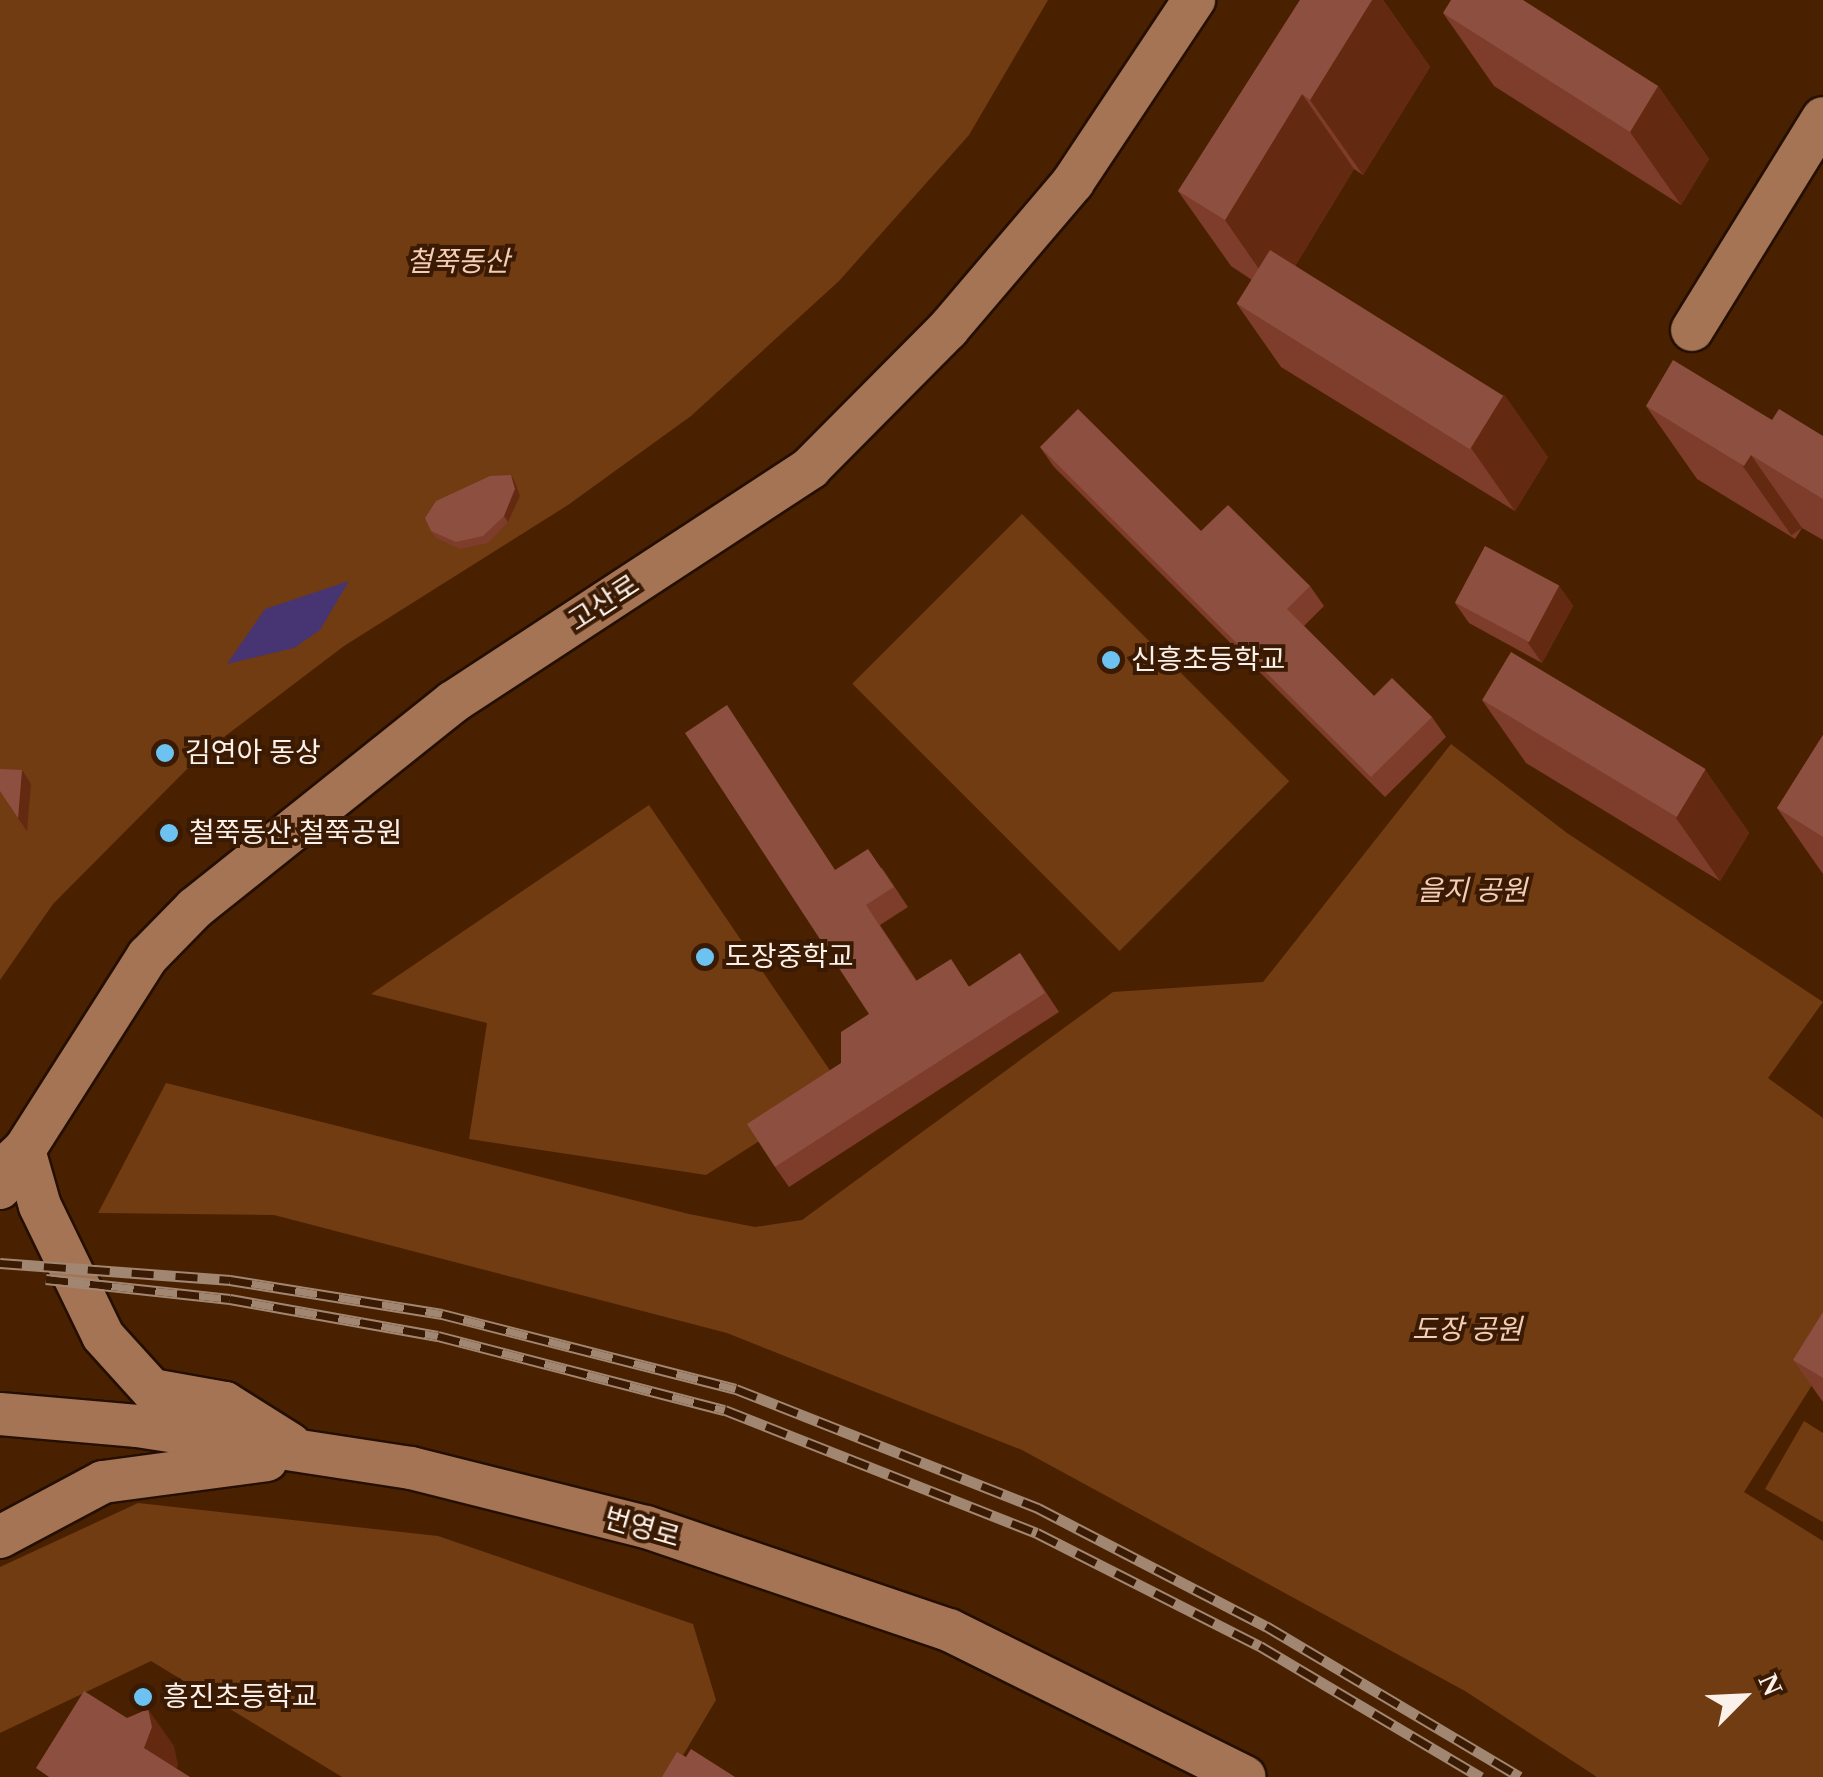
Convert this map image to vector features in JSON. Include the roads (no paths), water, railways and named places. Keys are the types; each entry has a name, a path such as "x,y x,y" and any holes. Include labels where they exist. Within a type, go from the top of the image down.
{"street":[{"name":"고산로","path":"0,1188 12,1160 148,956 194,908 453,702 810,468 948,329 1073,182 1194,0"},
{"path":"1692,330 1823,118"},
{"path":"12,1160 40,1206 103,1336 152,1390 225,1404 307,1455"},
{"name":"번영로","path":"0,1414 137,1426 410,1468 646,1526 950,1630 1245,1777"},
{"path":"0,1537 104,1482 307,1455"}],"railway":[{"path":"0,1263 230,1280 442,1314 736,1389 1038,1508 1266,1626 1520,1777"},
{"path":"46,1279 230,1299 438,1336 725,1410 1037,1533 1260,1646 1481,1777"}],"place":[{"name":"신흥초등학교","path":"1111,660"},
{"name":"김연아 동상","path":"165,753"},
{"name":"철쭉동산.철쭉공원","path":"169,833"},
{"name":"도장중학교","path":"705,957"},
{"name":"흥진초등학교","path":"143,1697"}],"park label":[{"name":"철쭉동산","path":"458,262"},
{"name":"을지 공원","path":"1472,891"},
{"name":"도장 공원","path":"1467,1330"}]}
